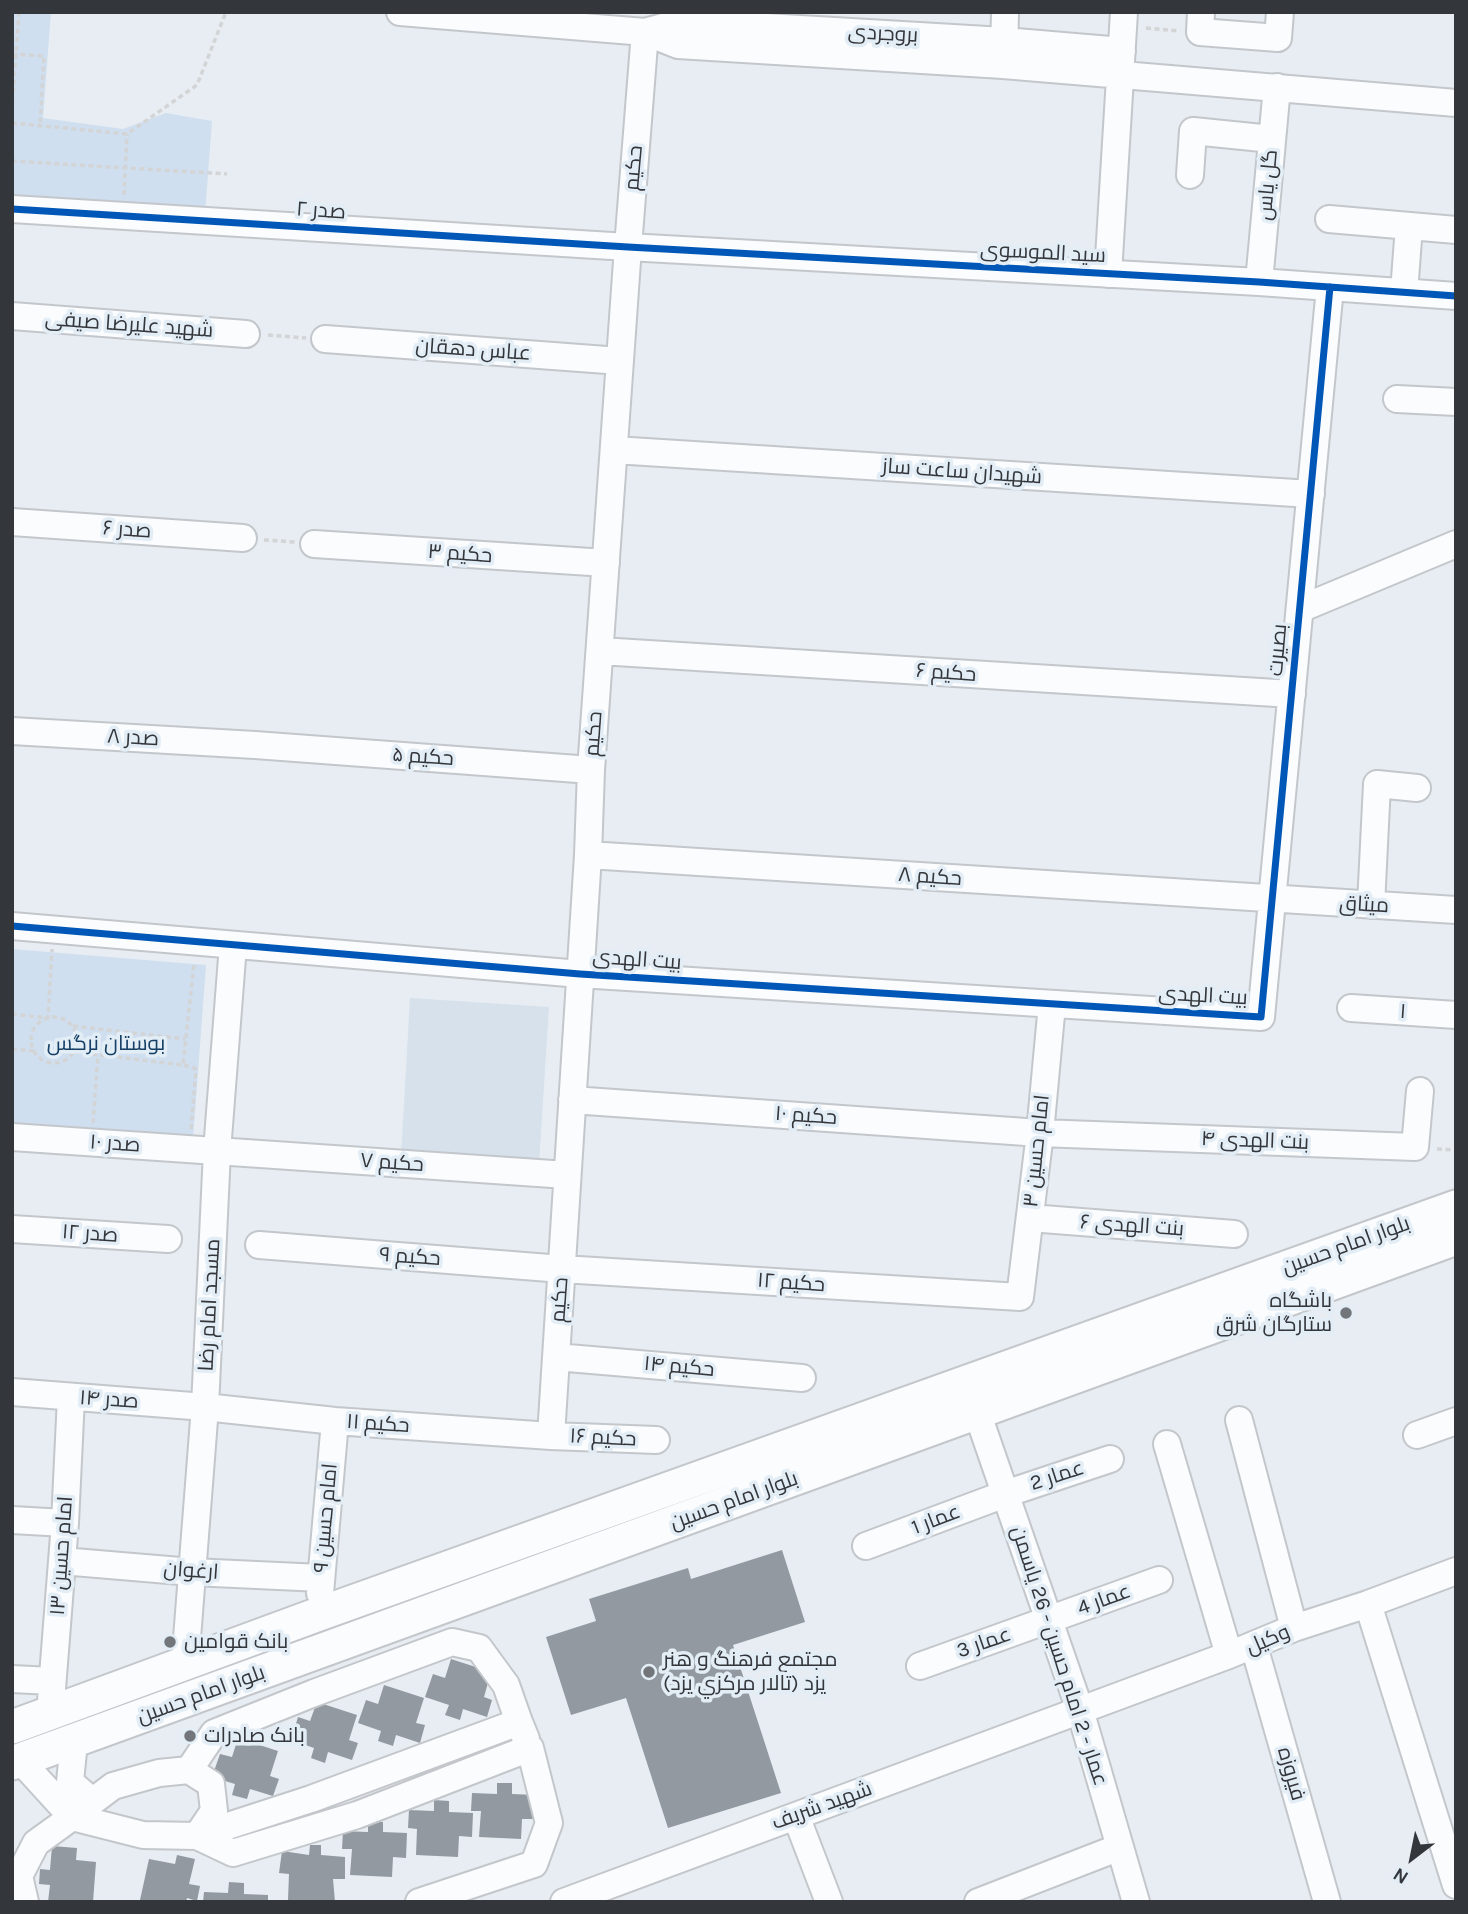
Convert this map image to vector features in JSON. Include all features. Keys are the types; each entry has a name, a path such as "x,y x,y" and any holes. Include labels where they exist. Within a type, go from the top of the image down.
{"main road":[{"name":"بلوار امام حسین","path":"16,1762 976,1412 1311,1275 1456,1207"},
{"name":"بلوار امام حسین","path":"12,1727 51,1698 185,1664 318,1614 1311,1275 1456,1238"},
{"path":"318,1614 331,1648"}],"street":[{"name":"بروجردی","path":"400,12 645,32 678,45 824,42 1004,53 1123,41 1277,88 1456,103"},
{"path":"1004,53 1005,12"},
{"path":"1200,22 1278,38 1280,12"},
{"name":"حکیم","path":"551,1436 591,770 645,32"},
{"path":"1108,274 1123,41"},
{"name":"گل یاس","path":"1259,282 1277,88"},
{"path":"1190,175 1193,131 1272,139"},
{"name":"صدر ۲","path":"12,209 628,247"},
{"path":"1329,219 1456,230"},
{"path":"1405,292 1409,226"},
{"name":"سید الموسوی","path":"628,247 1259,282 1456,296"},
{"name":"بصیرت","path":"1261,1017 1330,287"},
{"name":"شهید علیرضا صیفی","path":"12,316 246,334"},
{"name":"عباس دهقان","path":"325,339 620,361"},
{"path":"1396,399 1456,402"},
{"name":"شهیدان ساعت ساز","path":"614,450 1311,494"},
{"name":"صدر ۶","path":"12,522 243,538"},
{"name":"حکیم ۳","path":"314,544 606,564"},
{"path":"1300,609 1456,544"},
{"name":"حکیم ۶","path":"600,651 1292,694"},
{"name":"صدر ۸","path":"12,731 255,745"},
{"name":"حکیم ۵","path":"255,745 591,770"},
{"path":"1371,905 1377,785 1418,788"},
{"name":"حکیم ۸","path":"587,855 1272,899"},
{"name":"میثاق","path":"1272,899 1456,910"},
{"name":"بیت الهدی","path":"12,926 580,974 1261,1017"},
{"name":"مسجد امام رضا","path":"185,1664 205,1407 217,1151 233,945"},
{"name":"امام حسین ۳","path":"1020,1297 1052,1004"},
{"name":"۱","path":"1351,1008 1456,1015"},
{"name":"بنت الهدی ۴","path":"1040,1133 1415,1147 1420,1091"},
{"name":"حکیم ۱۰","path":"572,1100 1040,1133"},
{"name":"صدر ۱۰","path":"12,1137 217,1151"},
{"name":"حکیم ۷","path":"217,1151 568,1175"},
{"name":"بنت الهدی ۶","path":"1030,1218 1234,1234"},
{"name":"صدر ۱۲","path":"12,1229 167,1239"},
{"name":"حکیم ۹","path":"259,1245 562,1269"},
{"name":"حکیم ۱۲","path":"562,1269 1020,1297"},
{"name":"حکیم ۱۴","path":"556,1357 802,1378"},
{"name":"صدر ۱۴","path":"12,1392 205,1407"},
{"name":"امام حسین ۱۳","path":"51,1698 65,1523 71,1397"},
{"name":"حکیم ۱۱","path":"205,1407 335,1421 551,1436"},
{"name":"عمار - 2 امام حسین - 26 یاسمن","path":"976,1412 1080,1710 1136,1902"},
{"path":"1239,1420 1294,1628"},
{"name":"امام حسین ۹","path":"318,1614 335,1421"},
{"path":"1417,1435 1456,1421"},
{"name":"حکیم ۱۶","path":"551,1436 656,1440"},
{"path":"1167,1444 1229,1655"},
{"name":"عمار 2","path":"1005,1493 1110,1459"},
{"name":"عمار 1","path":"866,1546 1005,1493"},
{"path":"12,1520 65,1523"},
{"name":"ارغوان","path":"62,1561 192,1572 321,1578"},
{"name":"وکیل","path":"1080,1710 1254,1646 1294,1628 1456,1571"},
{"name":"عمار 4","path":"1049,1621 1159,1580"},
{"path":"1368,1604 1456,1885"},
{"name":"عمار 3","path":"920,1665 1049,1621"},
{"path":"189,1770 214,1733 452,1642 479,1648 506,1685 530,1748 550,1823 534,1864 419,1902"},
{"name":"فیروزه","path":"1254,1646 1325,1901"},
{"path":"12,1679 51,1698"},
{"name":"شهید شریف","path":"564,1902 1080,1710"},
{"path":"16,1762 82,1809 143,1835 197,1836 311,1799 519,1722"},
{"path":"74,1741 70,1782 82,1809"},
{"path":"197,1836 233,1853 357,1815 530,1748"},
{"path":"25,1902 19,1876 36,1843 113,1786 159,1773 189,1770 211,1784 214,1811 197,1836"},
{"path":"311,1799 321,1826"},
{"path":"796,1816 829,1902"},
{"path":"978,1902 1120,1847"}],"path":[{"path":"12,110 19,12"},
{"path":"12,123 127,134 197,85 226,12"},
{"path":"1123,41 1200,22"},
{"path":"14,54 44,56 40,126"},
{"path":"124,216 127,134"},
{"path":"12,161 227,174"},
{"path":"246,334 325,339"},
{"path":"243,538 314,544"},
{"path":"48,1018 52,950"},
{"path":"183,1065 195,964"},
{"path":"12,1014 57,1017 73,1026 78,1044 69,1059 61,1063 43,1061 34,1051 31,1037 34,1029 48,1018"},
{"path":"73,1026 186,1039"},
{"path":"12,1049 34,1051"},
{"path":"75,1052 183,1065 195,1069 191,1131"},
{"path":"93,1124 98,1055"}],"shaded area":[{"path":"410,998 549,1007 539,1165 401,1156"}],"green space":[{"path":"12,12 51,12 43,118 123,129 166,113 212,121 205,214 12,196"},
{"name":"بوستان نرگس","path":"12,949 206,965 193,1139 12,1124"}],"building":[{"name":"مجتمع فرهنگ و هنر یزد (تالار مركزي یزد)","path":"782,1550 805,1622 733,1645 781,1793 668,1828 626,1698 571,1715 546,1637 596,1621 589,1599 688,1568 691,1579"},
{"path":"451,1659 491,1672 484,1697 492,1700 487,1717 463,1709 460,1720 445,1715 449,1705 425,1697 433,1674 445,1678"},
{"path":"384,1685 424,1698 416,1723 425,1725 420,1743 396,1735 393,1746 378,1741 381,1731 358,1723 366,1700 378,1704"},
{"path":"317,1702 357,1715 349,1740 358,1743 352,1760 328,1752 325,1763 311,1758 314,1748 291,1740 298,1717 310,1721"},
{"path":"238,1738 278,1751 270,1776 279,1779 273,1796 250,1789 247,1799 232,1795 235,1784 212,1777 220,1754 232,1757"},
{"path":"497,1783 512,1783 512,1794 536,1795 535,1819 522,1819 521,1839 479,1837 481,1811 471,1811 472,1793 497,1794"},
{"path":"434,1800 449,1801 449,1812 473,1813 472,1837 459,1836 458,1857 416,1855 417,1829 408,1828 409,1810 434,1811"},
{"path":"368,1821 383,1822 383,1832 407,1833 406,1858 393,1857 392,1877 350,1875 352,1849 342,1849 343,1831 368,1832"},
{"path":"310,1845 321,1845 321,1855 345,1857 345,1879 333,1879 335,1902 288,1900 289,1874 279,1873 282,1851 309,1855"},
{"path":"52,1846 77,1848 76,1860 96,1862 93,1902 48,1902 50,1885 39,1884 40,1869 50,1870"},
{"path":"177,1855 195,1859 189,1884 200,1886 197,1901 187,1898 186,1902 140,1900 149,1859 175,1864"},
{"path":"229,1882 244,1883 244,1894 268,1895 268,1902 203,1902 204,1892 228,1893"}],"cycle path":[{"path":"12,209 1259,282 1456,296"},
{"path":"12,926 580,974 1261,1017 1330,287"}],"place":[{"name":"باشگاه ستارگان شرق","path":"1346,1313"},
{"name":"بانک قوامین","path":"170,1642"},
{"name":"مجتمع فرهنگ و هنر یزد (تالار مركزي یزد)","path":"649,1672"},
{"name":"بانک صادرات","path":"190,1736"}]}
